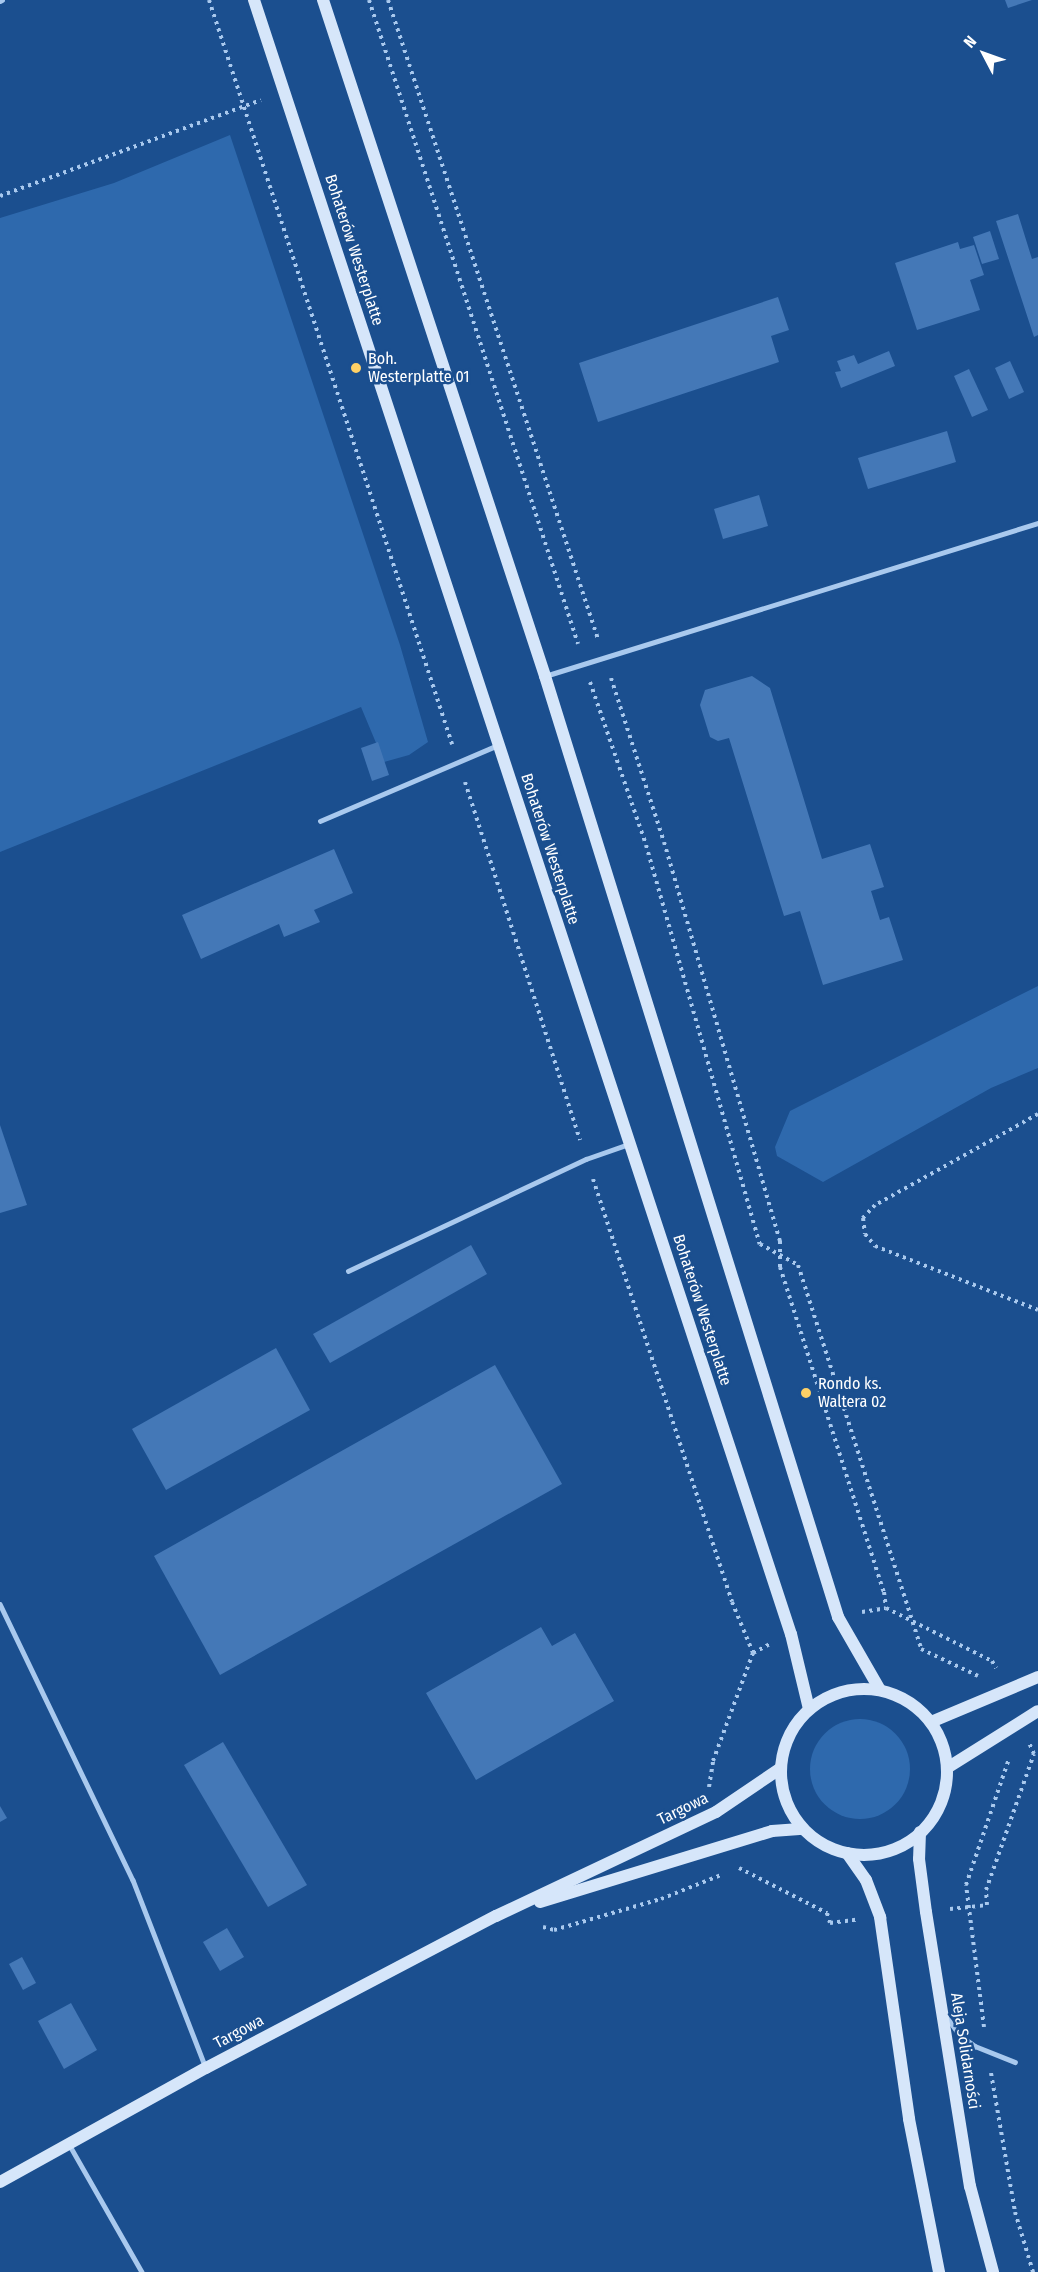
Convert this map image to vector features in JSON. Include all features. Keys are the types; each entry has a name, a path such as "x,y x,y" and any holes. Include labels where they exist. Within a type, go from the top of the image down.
{"main road":[{"name":"Bohaterów Westerplatte","path":"254,0 791,1634 808,1709"},
{"path":"323,0 545,676 838,1617 880,1690"},
{"path":"931,1722 991,1699 1038,1677"},
{"path":"880,1690 908,1701 931,1722 942,1744 946,1768 940,1803 920,1832 886,1851 848,1853 824,1844 803,1829 786,1800 781,1768 789,1736 808,1709 842,1692 880,1690"},
{"path":"946,1768 1038,1711"},
{"name":"Targowa","path":"0,2182 206,2068 496,1916 716,1812 781,1768"},
{"name":"Targowa","path":"496,1916 761,1834 803,1829"},
{"name":"Aleja Solidarności","path":"920,1832 919,1859 970,2186 993,2272"},
{"path":"848,1853 866,1880 880,1917 913,2141 939,2272"}],"lane":[{"path":"545,676 1038,523"},
{"path":"320,821 498,745"},
{"path":"348,1270 586,1159 629,1144"},
{"path":"0,1604 133,1880 206,2068"},
{"path":"941,2009 960,2035 987,2051 1015,2062"},
{"path":"69,2144 142,2272"}],"path":[{"path":"209,0 586,1159 729,1591 753,1653"},
{"path":"369,0 584,664 646,844 760,1244 798,1265 921,1649 982,1678 991,1699"},
{"path":"388,0 667,853 780,1241 780,1267 884,1592 886,1608"},
{"path":"0,196 285,93"},
{"path":"1038,1114 874,1205 862,1218 865,1234 875,1246 1038,1310"},
{"path":"1004,1730 1012,1752 966,1885 987,2051 1015,2212 1033,2272"},
{"path":"987,1905 986,1890 1034,1754"},
{"path":"496,1916 554,1930 661,1899 740,1867 827,1913 830,1923"}],"shaded area":[{"path":"230,135 400,645 428,742 409,755 384,762 361,707 0,852 0,218 114,183"},
{"path":"1038,986 1038,1068 991,1088 823,1182 777,1156 775,1147 790,1111"},
{"path":"860,1719 879,1723 895,1734 906,1750 910,1769 906,1788 895,1804 879,1815 860,1819 841,1815 825,1804 814,1788 810,1769 814,1750 825,1734 841,1723"}],"building":[{"path":"1005,0 1032,0 1008,8"},
{"path":"1018,214 1032,259 1038,257 1038,335 1034,337 996,221"},
{"path":"990,231 999,259 982,264 973,237"},
{"path":"958,242 960,249 974,245 984,275 970,280 980,310 917,330 895,263"},
{"path":"778,297 789,330 771,336 779,362 598,422 579,363"},
{"path":"889,351 895,366 841,388 835,372 841,371 837,361 854,355 858,364"},
{"path":"1010,361 1024,392 1009,399 995,368"},
{"path":"969,369 988,410 972,417 954,376"},
{"path":"947,431 956,462 868,489 858,458"},
{"path":"759,495 768,526 723,539 714,509"},
{"path":"752,676 770,688 822,859 870,844 884,887 871,891 880,920 889,917 903,960 823,985 800,911 784,916 729,738 718,741 710,737 700,705 705,690"},
{"path":"378,742 389,775 372,781 361,748"},
{"path":"334,849 353,893 314,910 320,922 284,937 279,924 201,959 182,915"},
{"path":"0,1125 27,1205 0,1213"},
{"path":"471,1245 487,1274 330,1363 313,1334"},
{"path":"276,1348 310,1410 166,1490 132,1429"},
{"path":"495,1365 562,1484 220,1675 154,1556"},
{"path":"541,1627 552,1646 575,1633 614,1701 476,1780 426,1693"},
{"path":"223,1742 307,1885 268,1907 184,1765"},
{"path":"0,1806 7,1818 0,1822"},
{"path":"227,1928 244,1957 220,1971 203,1942"},
{"path":"22,1957 36,1983 23,1990 9,1964"},
{"path":"71,2003 97,2050 64,2069 38,2021"}],"place":[{"name":"Boh. Westerplatte 01","path":"356,368"},
{"name":"Rondo ks. Waltera 02","path":"806,1393"}]}
